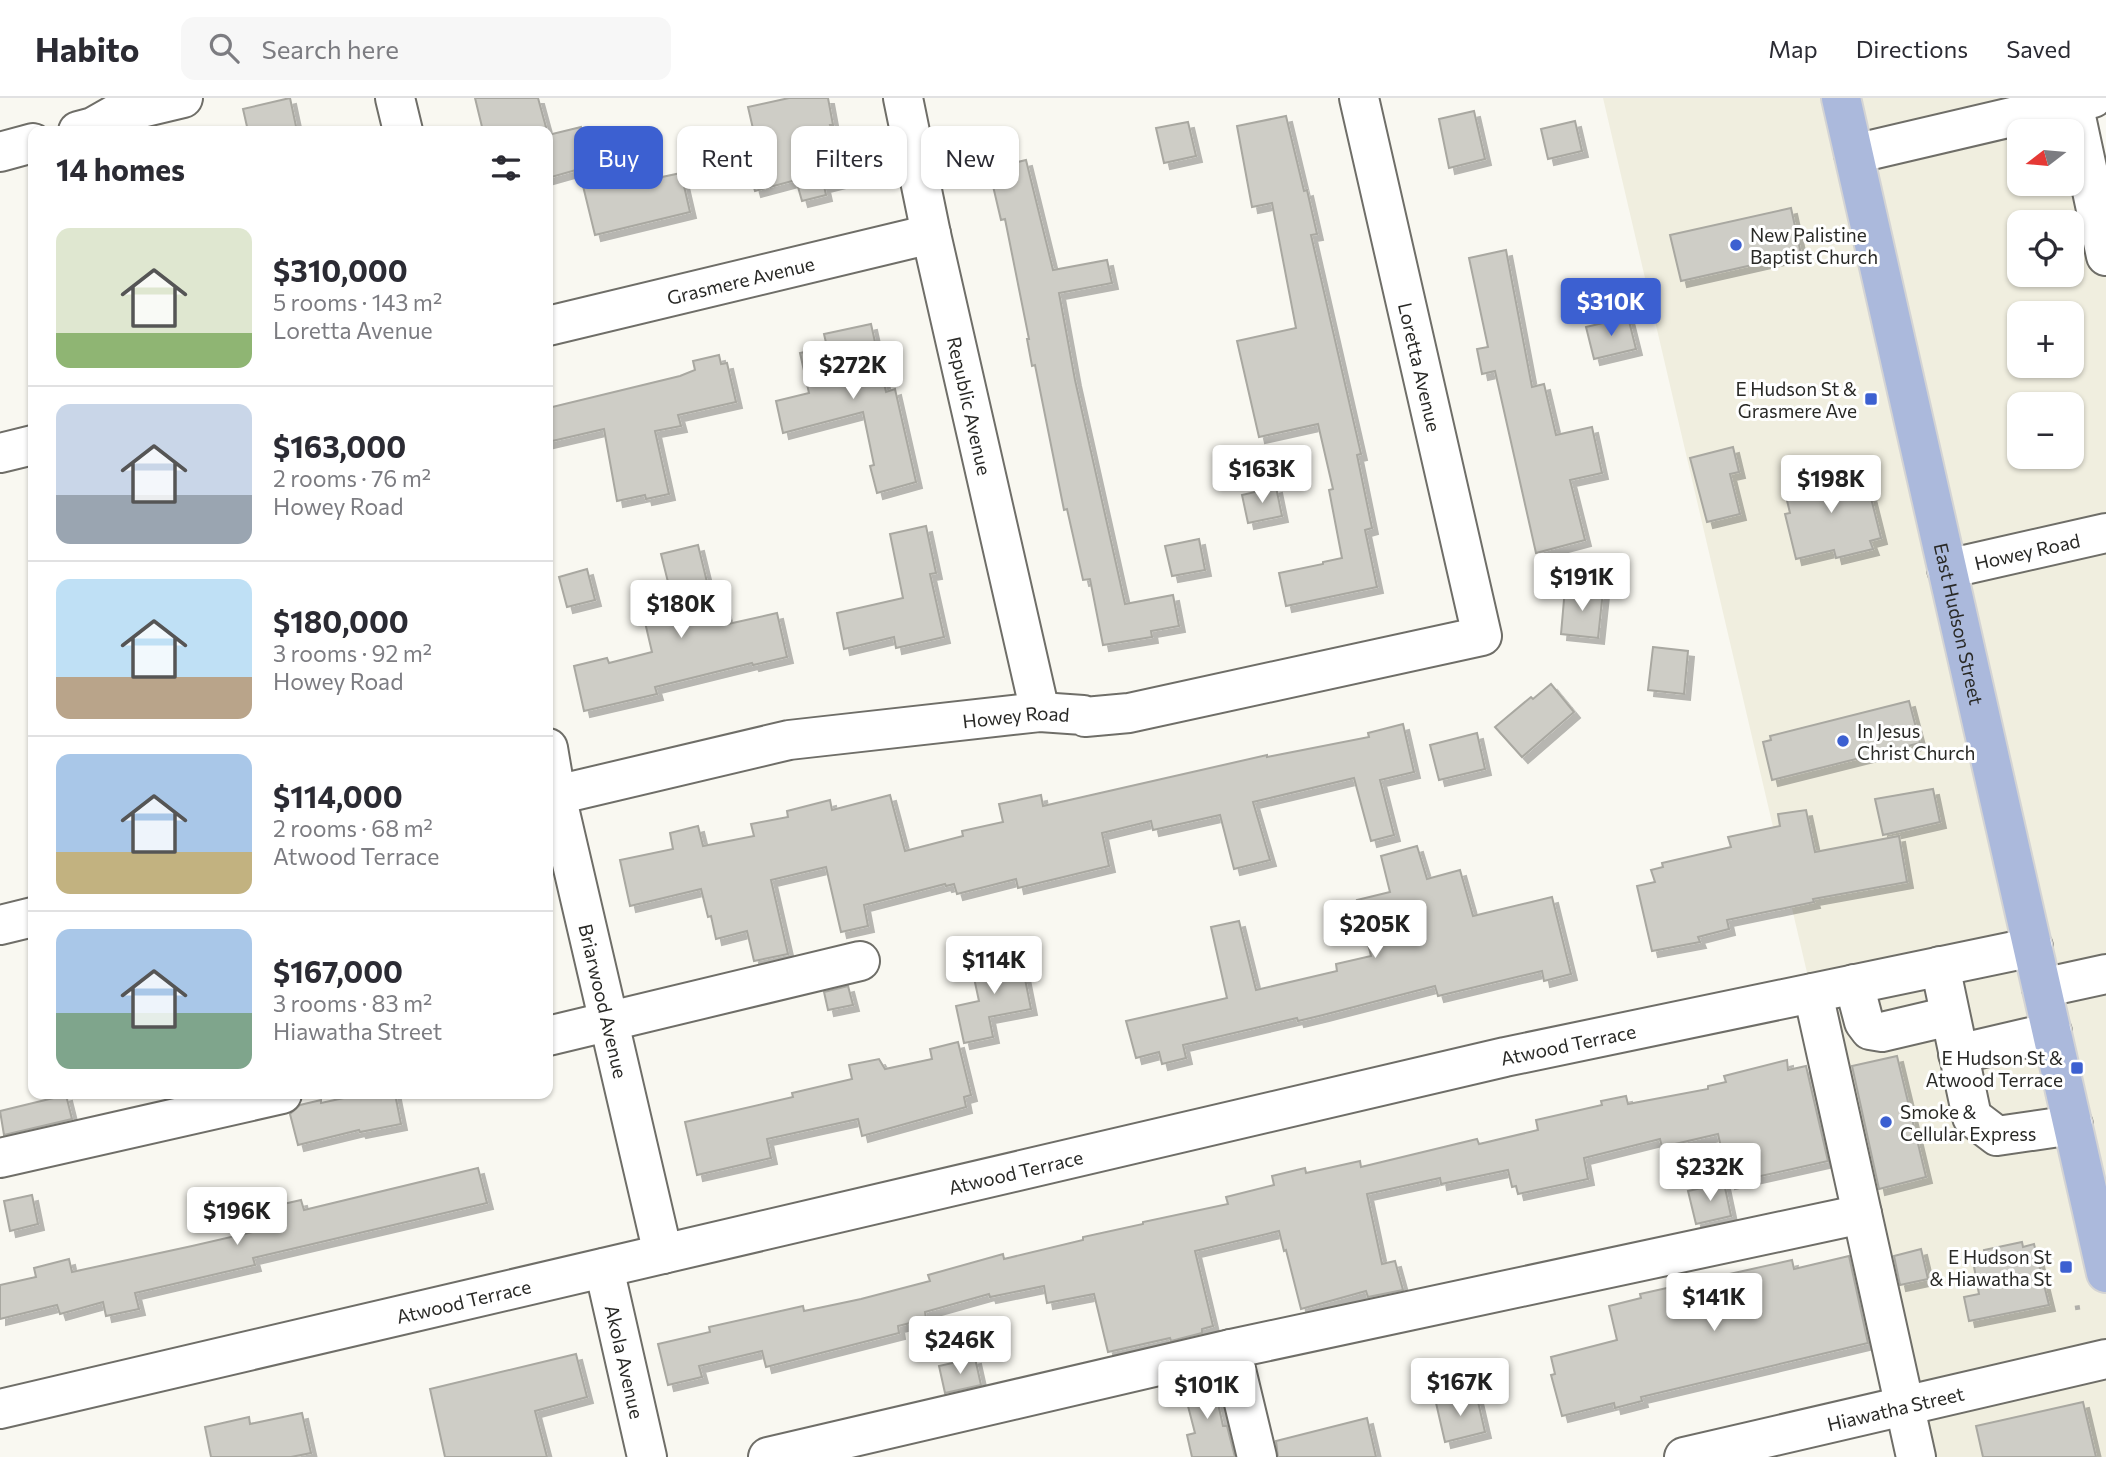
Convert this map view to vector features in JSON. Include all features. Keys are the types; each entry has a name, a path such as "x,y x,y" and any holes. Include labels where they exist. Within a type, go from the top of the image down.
{"main road":[{"name":"East Hudson Street","path":"1841,98 2106,1273"}],"street":[{"path":"95,126 116,114 183,98"},
{"path":"395,98 402,126"},
{"name":"Republic Avenue","path":"903,98 931,234 1040,712"},
{"name":"Loretta Avenue","path":"1359,98 1482,636"},
{"path":"1854,154 2079,100 2106,256"},
{"path":"0,152 28,144"},
{"name":"Grasmere Avenue","path":"553,325 931,234"},
{"path":"0,453 28,446"},
{"name":"Howey Road","path":"1947,569 2106,533"},
{"name":"Howey Road","path":"553,796 789,740 1040,712 1085,717 1129,713 1482,636"},
{"name":"Briarwood Avenue","path":"553,800 609,1022 663,1254"},
{"path":"0,925 28,918"},
{"name":"Atwood Terrace","path":"0,1409 1505,1057 2032,947"},
{"path":"553,1035 860,961"},
{"path":"1940,966 1972,1117 1997,1136 2073,1125"},
{"path":"2042,988 2106,974"},
{"path":"1854,984 1864,1022 1870,1030 1882,1032 1950,1016"},
{"path":"1812,993 1916,1457"},
{"path":"1958,1054 2052,1032"},
{"path":"0,1158 260,1099"},
{"path":"768,1457 1231,1349 1862,1214"},
{"name":"Akola Avenue","path":"604,1268 647,1457"},
{"path":"1231,1349 1257,1457"},
{"name":"Hiawatha Street","path":"1684,1457 2106,1359"}],"shaded area":[{"path":"1603,98 2072,98 2077,119 2007,119 2007,196 2084,196 2084,153 2106,255 2106,1457 1916,1457 1808,977"}],"building":[{"path":"290,98 296,126 247,126 243,109"},
{"path":"475,98 538,98 546,126 482,126"},
{"path":"789,98 828,98 833,125 791,126 791,181 777,185 777,126 752,126 748,107"},
{"path":"1474,111 1485,159 1449,168 1439,119"},
{"path":"1286,116 1317,234 1311,235 1361,454 1357,455 1372,528 1365,530 1377,587 1286,606 1279,573 1342,558 1329,490 1333,489 1318,424 1259,437 1237,341 1296,328 1272,203 1252,207 1237,126"},
{"path":"1575,121 1582,151 1548,159 1541,129"},
{"path":"1188,122 1196,156 1164,163 1156,128"},
{"path":"574,129 574,171 553,177 553,134"},
{"path":"1026,160 1053,270 1107,260 1112,283 1059,293 1075,380 1125,604 1173,595 1179,626 1151,631 1152,637 1103,645 1090,579 1083,580 1067,509 1064,510 1035,365 1032,366 1005,219 1001,220 994,189 1019,189 1019,162"},
{"path":"677,174 677,189 685,189 690,212 595,235 584,189 663,189 663,177"},
{"path":"799,189 825,189 826,195 802,201"},
{"name":"New Palistine Baptist Church","path":"1791,208 1801,254 1681,281 1670,235"},
{"path":"1506,250 1532,387 1544,384 1556,435 1592,427 1602,473 1570,480 1585,540 1536,553 1495,371 1482,374 1477,349 1488,347 1469,258"},
{"path":"1628,317 1636,349 1594,359 1586,327"},
{"path":"871,324 886,392 895,389 916,482 877,493 870,466 874,465 863,412 783,433 776,401 809,393 800,353 827,347 824,334"},
{"path":"719,355 721,364 727,363 736,402 678,415 681,426 655,431 669,494 646,499 645,495 617,501 604,429 553,441 553,407 680,376 695,370 693,361"},
{"path":"1733,447 1739,472 1730,474 1740,514 1707,522 1690,458"},
{"path":"1858,466 1865,495 1870,494 1881,538 1870,541 1873,549 1836,558 1834,550 1796,559 1785,514 1790,513 1783,484"},
{"path":"1276,487 1282,516 1248,523 1242,495"},
{"path":"926,526 936,573 930,574 944,637 896,648 894,637 844,649 837,613 903,598 890,534"},
{"path":"1199,539 1205,570 1172,576 1165,546"},
{"path":"698,545 714,611 724,608 728,624 777,613 787,657 655,687 657,694 584,711 574,666 607,658 609,663 652,652 640,601 671,594 661,554"},
{"path":"587,569 595,600 567,607 559,577"},
{"path":"1565,588 1603,591 1598,638 1561,634"},
{"path":"1653,647 1688,651 1684,694 1648,690"},
{"path":"1551,684 1574,712 1522,757 1495,727"},
{"name":"In Jesus Christ Church","path":"1909,701 1920,743 1772,780 1763,742 1771,740 1770,736"},
{"path":"1403,724 1414,772 1380,780 1394,835 1371,841 1354,778 1253,802 1270,860 1234,869 1220,815 1153,830 1151,821 1102,833 1109,866 1018,888 1016,879 957,894 954,884 945,884 864,905 868,926 841,932 826,867 771,880 788,954 754,961 747,931 716,939 701,889 630,906 620,860 673,849 670,833 698,826 703,846 754,836 751,824 788,817 787,811 830,800 832,810 890,795 905,851 963,836 962,831 1003,822 999,804 1041,795 1043,806 1267,755 1369,737 1368,733"},
{"path":"1477,733 1485,769 1439,780 1430,745"},
{"path":"1933,789 1940,822 1883,835 1875,799"},
{"path":"1806,810 1815,852 1899,836 1907,882 1813,899 1814,902 1727,920 1729,929 1698,937 1700,942 1652,951 1637,886 1655,882 1651,870 1663,867 1662,863 1731,847 1728,837 1780,826 1778,814"},
{"path":"1417,846 1427,879 1460,870 1473,916 1552,897 1571,974 1544,981 1542,971 1438,996 1435,986 1298,1021 1297,1018 1183,1045 1186,1058 1162,1064 1159,1052 1136,1058 1126,1021 1227,998 1211,927 1239,921 1256,990 1337,971 1336,964 1371,956 1357,900 1390,892 1381,856"},
{"path":"1020,954 1031,1009 989,1017 993,1037 964,1043 956,1006 979,1001 971,964"},
{"path":"848,986 853,1005 828,1010 824,992"},
{"path":"958,1042 971,1095 964,1097 966,1107 862,1136 858,1119 767,1139 771,1158 697,1175 685,1122 793,1097 792,1093 852,1079 849,1065 879,1059 885,1069 932,1059 930,1049"},
{"name":"Smoke & Cellular Express","path":"1897,1056 1926,1177 1879,1189 1852,1066"},
{"path":"1787,1060 1788,1070 1806,1066 1828,1161 1729,1183 1718,1134 1662,1147 1660,1139 1584,1158 1588,1179 1518,1194 1516,1186 1512,1187 1508,1170 1441,1184 1440,1178 1367,1194 1382,1264 1395,1261 1403,1290 1368,1297 1366,1291 1301,1309 1279,1231 1195,1251 1213,1326 1202,1329 1202,1333 1171,1341 1170,1338 1108,1352 1094,1294 1047,1303 1044,1286 990,1297 989,1294 925,1312 926,1319 898,1326 899,1333 766,1367 762,1351 699,1366 702,1377 668,1385 658,1344 710,1332 709,1327 803,1306 804,1311 861,1299 930,1281 928,1275 1003,1254 1004,1259 1143,1222 1228,1204 1226,1197 1274,1185 1272,1176 1305,1168 1306,1173 1360,1161 1361,1167 1477,1139 1479,1144 1538,1130 1536,1120 1602,1105 1601,1101 1626,1096 1628,1104 1708,1089 1708,1086 1726,1082 1724,1076"},
{"path":"50,1099 67,1099 72,1119 4,1135 0,1111"},
{"path":"339,1099 396,1099 401,1124 360,1132 359,1130 298,1145 290,1114 300,1105 321,1100 321,1103"},
{"path":"478,1168 487,1203 253,1258 255,1265 135,1293 139,1309 106,1316 103,1302 60,1314 57,1305 0,1319 0,1285 36,1277 34,1268 69,1259 72,1272 192,1246 270,1228 266,1208 301,1200 304,1210"},
{"path":"1724,1183 1731,1216 1696,1224 1688,1191"},
{"path":"32,1195 38,1224 10,1231 4,1201"},
{"path":"2022,1242 2023,1247 2034,1244 2049,1305 1969,1321 1964,1297 1979,1294 1973,1261 1985,1259 1984,1250"},
{"path":"1921,1249 1928,1279 1900,1285 1894,1256"},
{"path":"1849,1256 1868,1343 1641,1397 1642,1401 1615,1408 1614,1403 1562,1416 1551,1375 1555,1374 1551,1357 1617,1340 1609,1306 1641,1298 1640,1294 1792,1260 1794,1269"},
{"path":"576,1354 587,1397 535,1411 547,1457 445,1457 430,1389"},
{"path":"975,1358 981,1385 945,1393 939,1366"},
{"path":"1212,1376 1223,1426 1227,1426 1235,1457 1192,1457 1187,1435 1195,1433 1182,1383"},
{"path":"1476,1393 1485,1432 1445,1442 1436,1403"},
{"path":"2083,1402 2096,1457 1983,1457 1976,1426"},
{"path":"302,1413 311,1453 291,1457 211,1457 205,1427 249,1417 250,1424"},
{"path":"1367,1418 1376,1457 1278,1457 1276,1441"}],"place":[{"name":"New Palistine Baptist Church","path":"1736,245"},
{"name":"E Hudson St & Grasmere Ave","path":"1871,399"},
{"name":"In Jesus Christ Church","path":"1843,741"},
{"name":"E Hudson St & Atwood Terrace","path":"2077,1068"},
{"name":"Smoke & Cellular Express","path":"1886,1122"},
{"name":"E Hudson St & Hiawatha St","path":"2066,1267"}]}
